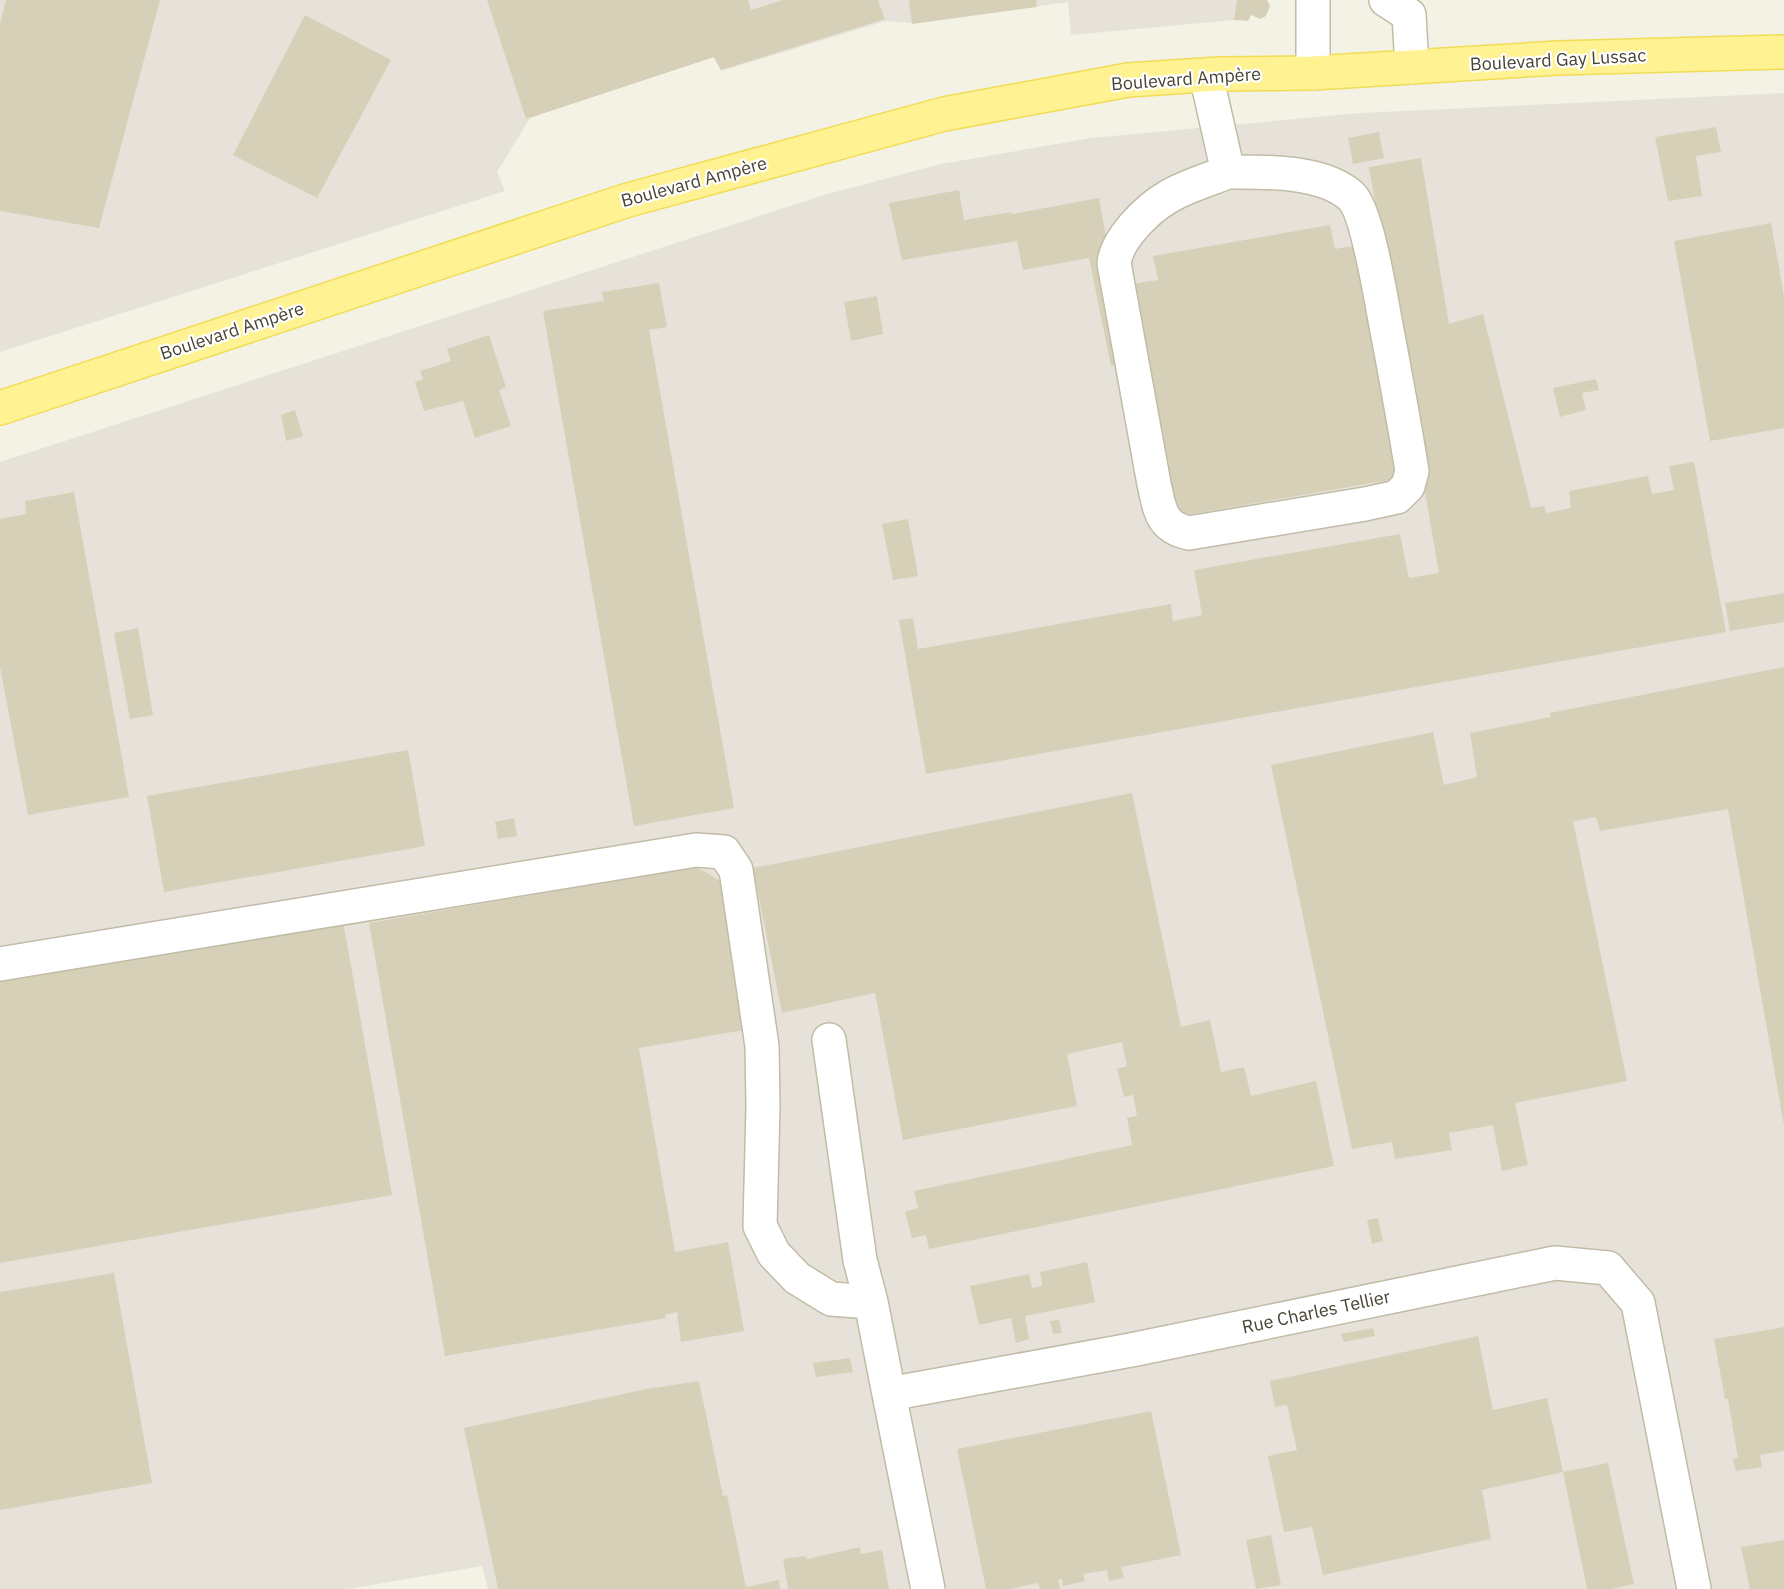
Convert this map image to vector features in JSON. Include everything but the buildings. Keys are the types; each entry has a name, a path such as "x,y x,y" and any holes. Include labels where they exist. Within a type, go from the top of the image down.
{"main road":[{"name":"Boulevard Gay Lussac","path":"1412,68 1558,58 1784,52"},
{"name":"Boulevard Ampère","path":"0,408 628,200 944,114 1128,80 1412,68"}],"street":[{"path":"1313,0 1313,73"},
{"path":"1402,5 1412,68"},
{"path":"1206,75 1228,172"},
{"path":"1273,171 1321,180 1353,198 1372,251 1412,471 1408,486 1397,497 1189,533 1173,528 1166,522 1160,511 1114,264 1115,254 1144,215 1168,196 1228,172 1273,171"},
{"path":"0,964 696,849 724,852 736,870 762,1046 760,1226 774,1254 796,1278 831,1299 871,1302"},
{"path":"829,1040 860,1260 871,1302 928,1589"},
{"name":"Rue Charles Tellier","path":"889,1394 1131,1350 1555,1263 1608,1268 1638,1303 1694,1589"}],"shaded area":[{"path":"0,0 1237,0 1234,20 1071,35 1068,2 913,23 886,21 721,71 713,57 530,118 497,172 505,191 0,352"},
{"path":"1784,93 1784,1589 488,1589 482,1566 349,1589 0,1589 0,462 824,195 941,164 1091,138 1360,113"}]}
